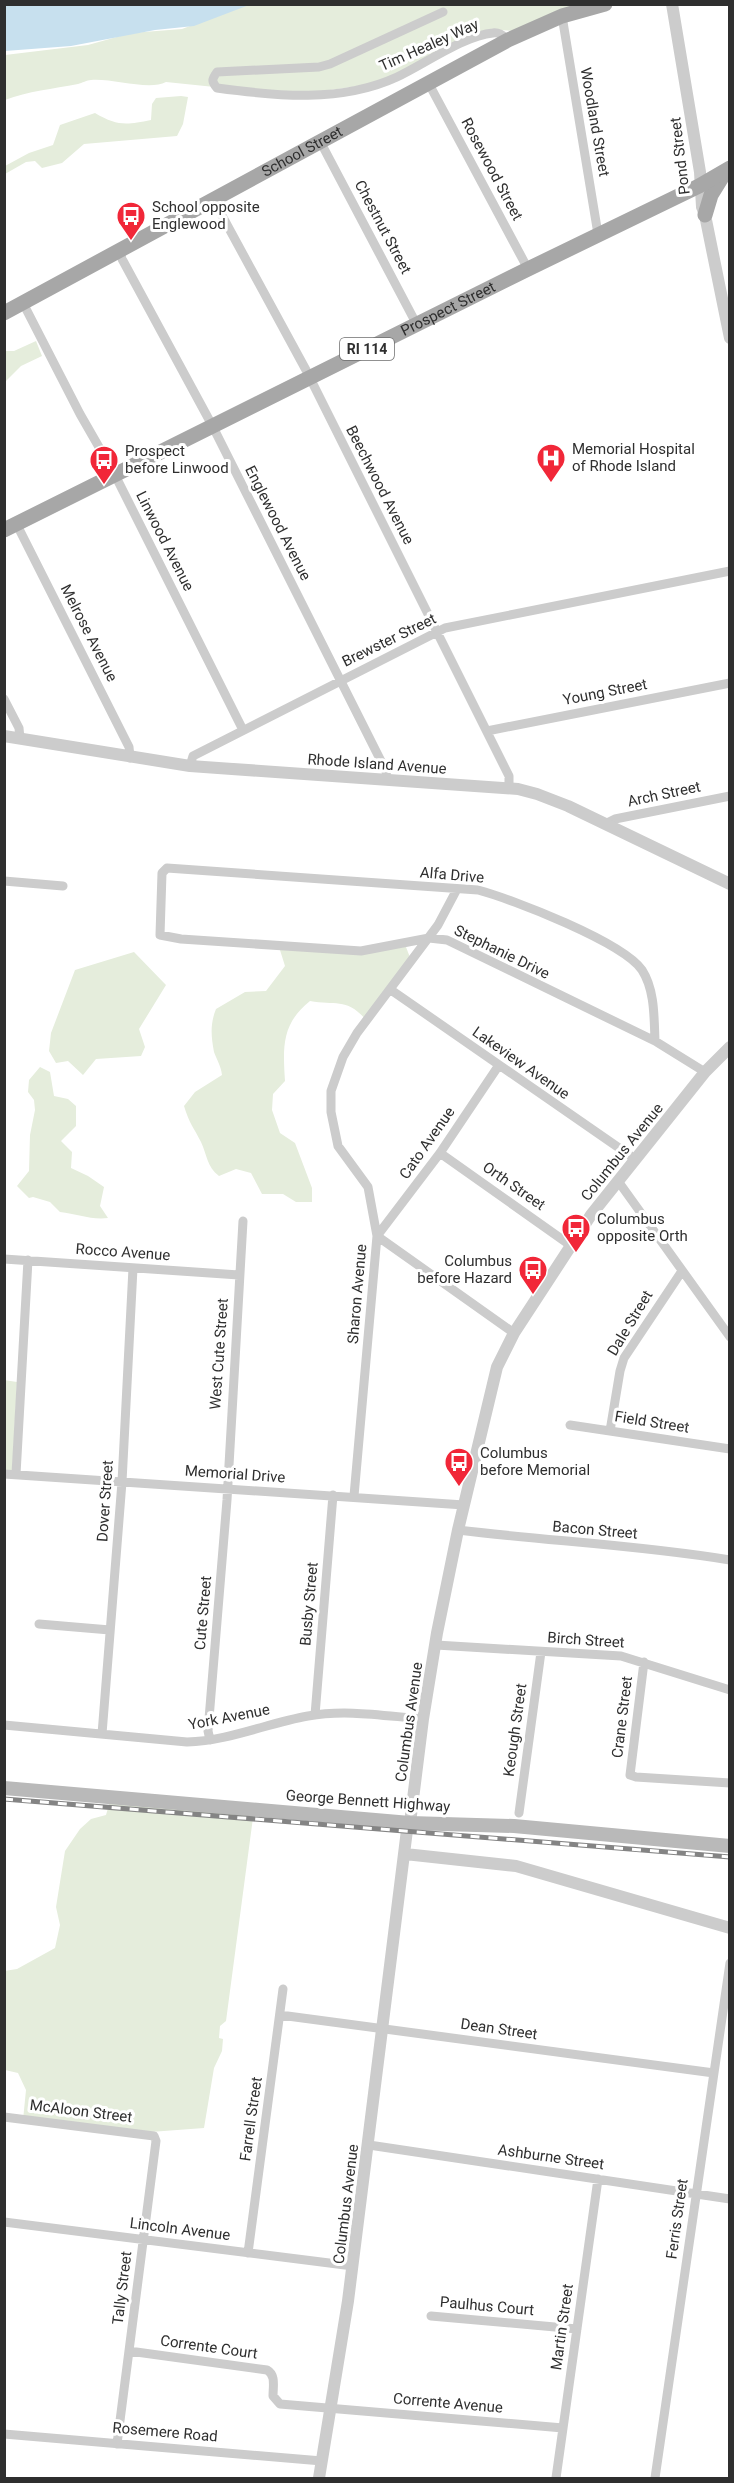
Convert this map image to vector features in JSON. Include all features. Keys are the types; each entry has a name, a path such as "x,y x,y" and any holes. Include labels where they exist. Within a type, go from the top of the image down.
{"main road":[{"name":"School Street","path":"4,313 508,40 562,16 606,4"},
{"name":"Prospect Street","path":"10,526 699,186 729,168"},
{"path":"705,215 711,195 729,168"},
{"name":"George Bennett Highway","path":"4,1788 410,1823 514,1826 729,1845"}],"street":[{"name":"Pond Street","path":"672,4 700,172 702,207 729,338"},
{"name":"Tim Healey Way","path":"443,12 319,67 217,72 212,78 217,88 293,96 331,94 388,81 458,45 494,32 508,40"},
{"name":"Woodland Street","path":"562,16 598,234"},
{"name":"Rosewood Street","path":"429,84 528,269"},
{"name":"Chestnut Street","path":"321,143 417,324"},
{"name":"Beechwood Avenue","path":"213,199 309,378 487,731 508,776 509,788"},
{"name":"Englewood Avenue","path":"120,251 122,259 213,427 386,771 387,780"},
{"name":"Linwood Avenue","path":"22,303 115,475 243,730"},
{"name":"Melrose Avenue","path":"10,526 129,747 130,758"},
{"name":"Brewster Street","path":"190,766 193,756 445,628 729,571"},
{"name":"Young Street","path":"487,731 729,683"},
{"path":"4,699 19,728 20,739"},
{"name":"Rhode Island Avenue","path":"4,736 190,766 509,788 537,794 729,884"},
{"name":"Arch Street","path":"605,824 615,819 729,796"},
{"name":"Alfa Drive","path":"160,935 162,873 167,868 478,891 501,896 547,915 617,949 632,959 642,970 652,997 655,1041"},
{"path":"4,881 63,886"},
{"name":"Sharon Avenue","path":"354,1496 377,1236 368,1187 338,1146 331,1112 331,1091 343,1057 357,1033 429,938 456,891"},
{"name":"Stephanie Drive","path":"160,935 181,939 361,951 429,938 458,944 559,996 655,1041 705,1072"},
{"name":"Lakeview Avenue","path":"391,990 635,1160"},
{"name":"Columbus Avenue","path":"319,2478 353,2266 423,1719 458,1530 491,1384 514,1333 570,1245 618,1180 705,1072 729,1047"},
{"name":"Cato Avenue","path":"377,1236 440,1153 499,1065"},
{"name":"Orth Street","path":"440,1153 570,1245"},
{"path":"618,1180 729,1337"},
{"name":"West Cute Street","path":"226,1489 243,1221"},
{"path":"377,1236 514,1333"},
{"name":"Rocco Avenue","path":"4,1259 239,1275"},
{"path":"16,1474 28,1260"},
{"name":"Dover Street","path":"102,1734 122,1482 133,1268"},
{"name":"Dale Street","path":"610,1431 624,1359 682,1271"},
{"name":"Field Street","path":"570,1425 729,1449"},
{"name":"Memorial Drive","path":"4,1474 464,1505"},
{"name":"Cute Street","path":"210,1740 208,1731 227,1500 226,1489"},
{"name":"Busby Street","path":"315,1715 333,1496"},
{"name":"Bacon Street","path":"458,1530 729,1560"},
{"path":"39,1624 110,1630"},
{"name":"Birch Street","path":"436,1645 621,1656 729,1690"},
{"name":"Keough Street","path":"519,1813 541,1652"},
{"name":"Crane Street","path":"644,1662 630,1775 729,1783"},
{"name":"York Avenue","path":"4,1725 188,1742 210,1740 315,1715 355,1713 423,1719"},
{"path":"405,1854 516,1866 729,1928"},
{"name":"Ferris Street","path":"655,2478 729,1963"},
{"name":"Farrell Street","path":"248,2253 283,1989"},
{"name":"Dean Street","path":"280,2015 714,2073"},
{"name":"McAloon Street","path":"4,2117 154,2136"},
{"name":"Tally Street","path":"117,2444 156,2142 154,2136"},
{"name":"Ashburne Street","path":"369,2145 729,2199"},
{"name":"Martin Street","path":"556,2478 598,2179"},
{"name":"Lincoln Avenue","path":"4,2222 353,2266"},
{"name":"Paulhus Court","path":"431,2316 577,2329"},
{"name":"Corrente Court","path":"129,2351 267,2370 271,2372 273,2378 273,2396 280,2404 330,2409"},
{"name":"Corrente Avenue","path":"330,2409 563,2428"},
{"name":"Rosemere Road","path":"4,2434 322,2461"}],"green space":[{"path":"245,5 598,5 526,32 501,30 373,84 294,95 166,82 140,85 88,80 5,100 5,55 88,45 131,33 182,29"},
{"path":"188,97 183,124 177,136 84,144 62,163 42,168 35,161 26,162 5,174 5,166 29,153 53,145 60,125 95,113 122,123 151,120 152,104 156,98"},
{"path":"36,341 42,356 21,366 5,382 5,351 14,351"},
{"path":"406,947 411,960 367,1021 360,1013 347,1005 310,1001 289,1028 284,1047 285,1081 273,1094 272,1110 280,1133 295,1143 312,1188 312,1202 296,1202 283,1194 262,1194 251,1173 236,1169 219,1176 210,1165 184,1106 195,1092 222,1075 212,1041 212,1025 216,1009 245,992 266,991 285,966 280,950"},
{"path":"134,952 166,985 139,1029 145,1047 141,1056 96,1059 83,1075 68,1061 56,1063 49,1051 51,1033 75,970"},
{"path":"40,1067 50,1072 54,1096 68,1099 76,1106 76,1126 61,1141 72,1152 71,1168 104,1187 100,1206 108,1218 90,1218 60,1212 50,1202 29,1198 17,1186 29,1171 30,1135 35,1110 34,1100 28,1092 29,1080"},
{"path":"4,1380 17,1382 12,1476 4,1477"},
{"path":"111,1798 254,1810 226,2021 220,2026 219,2038 223,2039 222,2051 214,2068 204,2128 137,2133 23,2120 26,2090 18,2073 5,2070 4,1971 17,1969 55,1948 60,1925 56,1907 65,1851 80,1829 91,1819 106,1815"}],"water":[{"path":"5,4 249,5 194,26 155,30 71,46 5,51"}],"railway":[{"path":"4,1799 730,1857"}],"place":[{"name":"School opposite Englewood","path":"131,242"},
{"name":"Memorial Hospital of Rhode Island","path":"551,484"},
{"name":"Prospect before Linwood","path":"104,486"},
{"name":"Columbus opposite Orth","path":"576,1254"},
{"name":"Columbus before Hazard","path":"533,1296"},
{"name":"Columbus before Memorial","path":"459,1488"}]}
